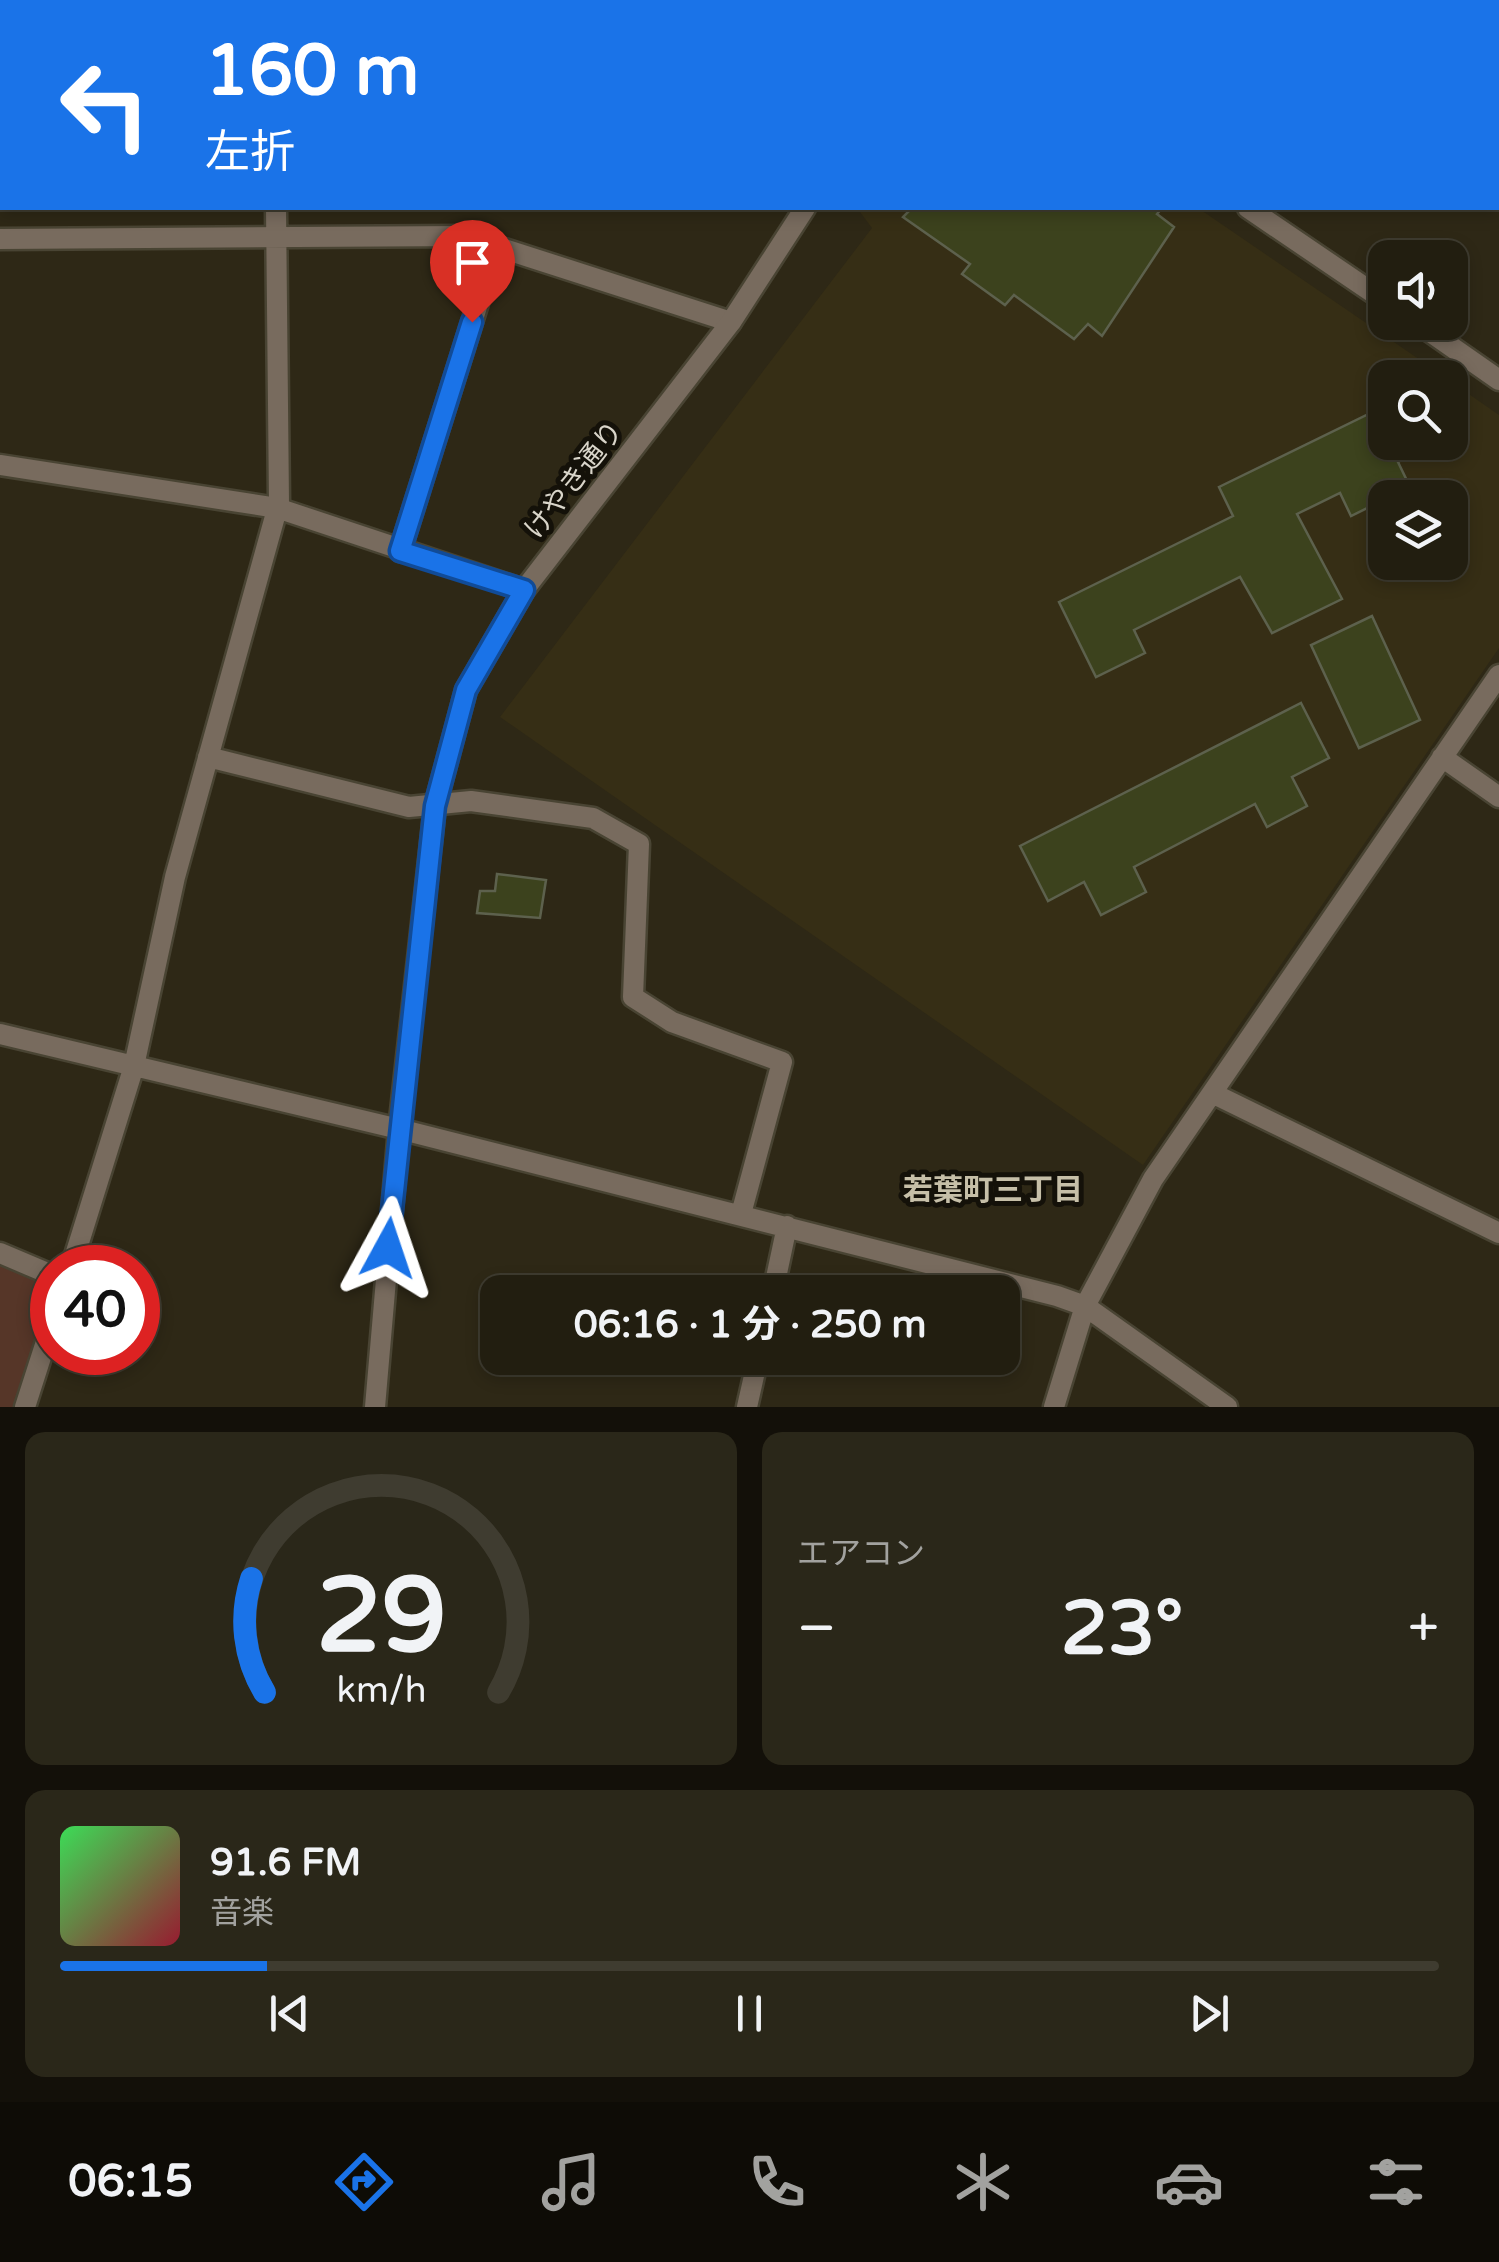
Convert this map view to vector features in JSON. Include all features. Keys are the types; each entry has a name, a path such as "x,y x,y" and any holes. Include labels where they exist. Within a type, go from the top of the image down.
{"street":[{"path":"78,1245 134,1066 174,877 277,508 276,210"},
{"name":"けやき通り","path":"374,1407 399,1128 435,806 466,690 524,590 731,322 804,210"},
{"path":"1251,210 1368,290"},
{"path":"0,239 464,236 731,322"},
{"path":"400,551 496,246"},
{"path":"1442,340 1499,380"},
{"path":"0,465 277,508 524,590"},
{"path":"1054,1407 1085,1306 1154,1179 1499,675"},
{"path":"1442,756 1499,797"},
{"path":"208,757 410,807 472,801 593,818 639,844 633,997 672,1022 782,1062 741,1214"},
{"path":"0,1034 399,1128 1085,1306 1227,1407"},
{"path":"1212,1093 1499,1234"},
{"path":"777,1275 788,1226"},
{"path":"0,1254 30,1266"},
{"path":"25,1407 35,1375"},
{"path":"748,1407 755,1375"}],"shaded area":[{"path":"858,210 1201,210 1368,324 1368,340 1391,340 1420,360 1368,360 1368,460 1468,460 1468,393 1499,415 1499,648 1143,1165 500,717 872,228"},
{"path":"0,1257 30,1267 31,1375 19,1407 0,1407"}],"building":[{"path":"910,210 1160,210 1157,214 1174,227 1102,336 1088,324 1074,339 1014,295 1005,305 962,274 970,264 903,217"},
{"path":"1368,414 1368,460 1402,460 1398,462 1407,480 1368,480 1368,508 1351,516 1340,493 1297,514 1342,599 1272,633 1240,577 1134,630 1145,653 1096,677 1059,602 1233,516 1219,487"},
{"path":"1372,616 1420,720 1359,748 1311,645"},
{"path":"1301,703 1329,758 1292,777 1307,806 1267,827 1255,804 1134,867 1146,892 1101,915 1084,882 1048,901 1020,846"},
{"path":"497,874 546,880 540,918 477,913 480,891 495,891"}],"district":[{"name":"若葉町三丁目","path":"993,1190"}],"route":[{"path":"388,1248 435,806 466,690 524,590 400,551 472,322"}]}
